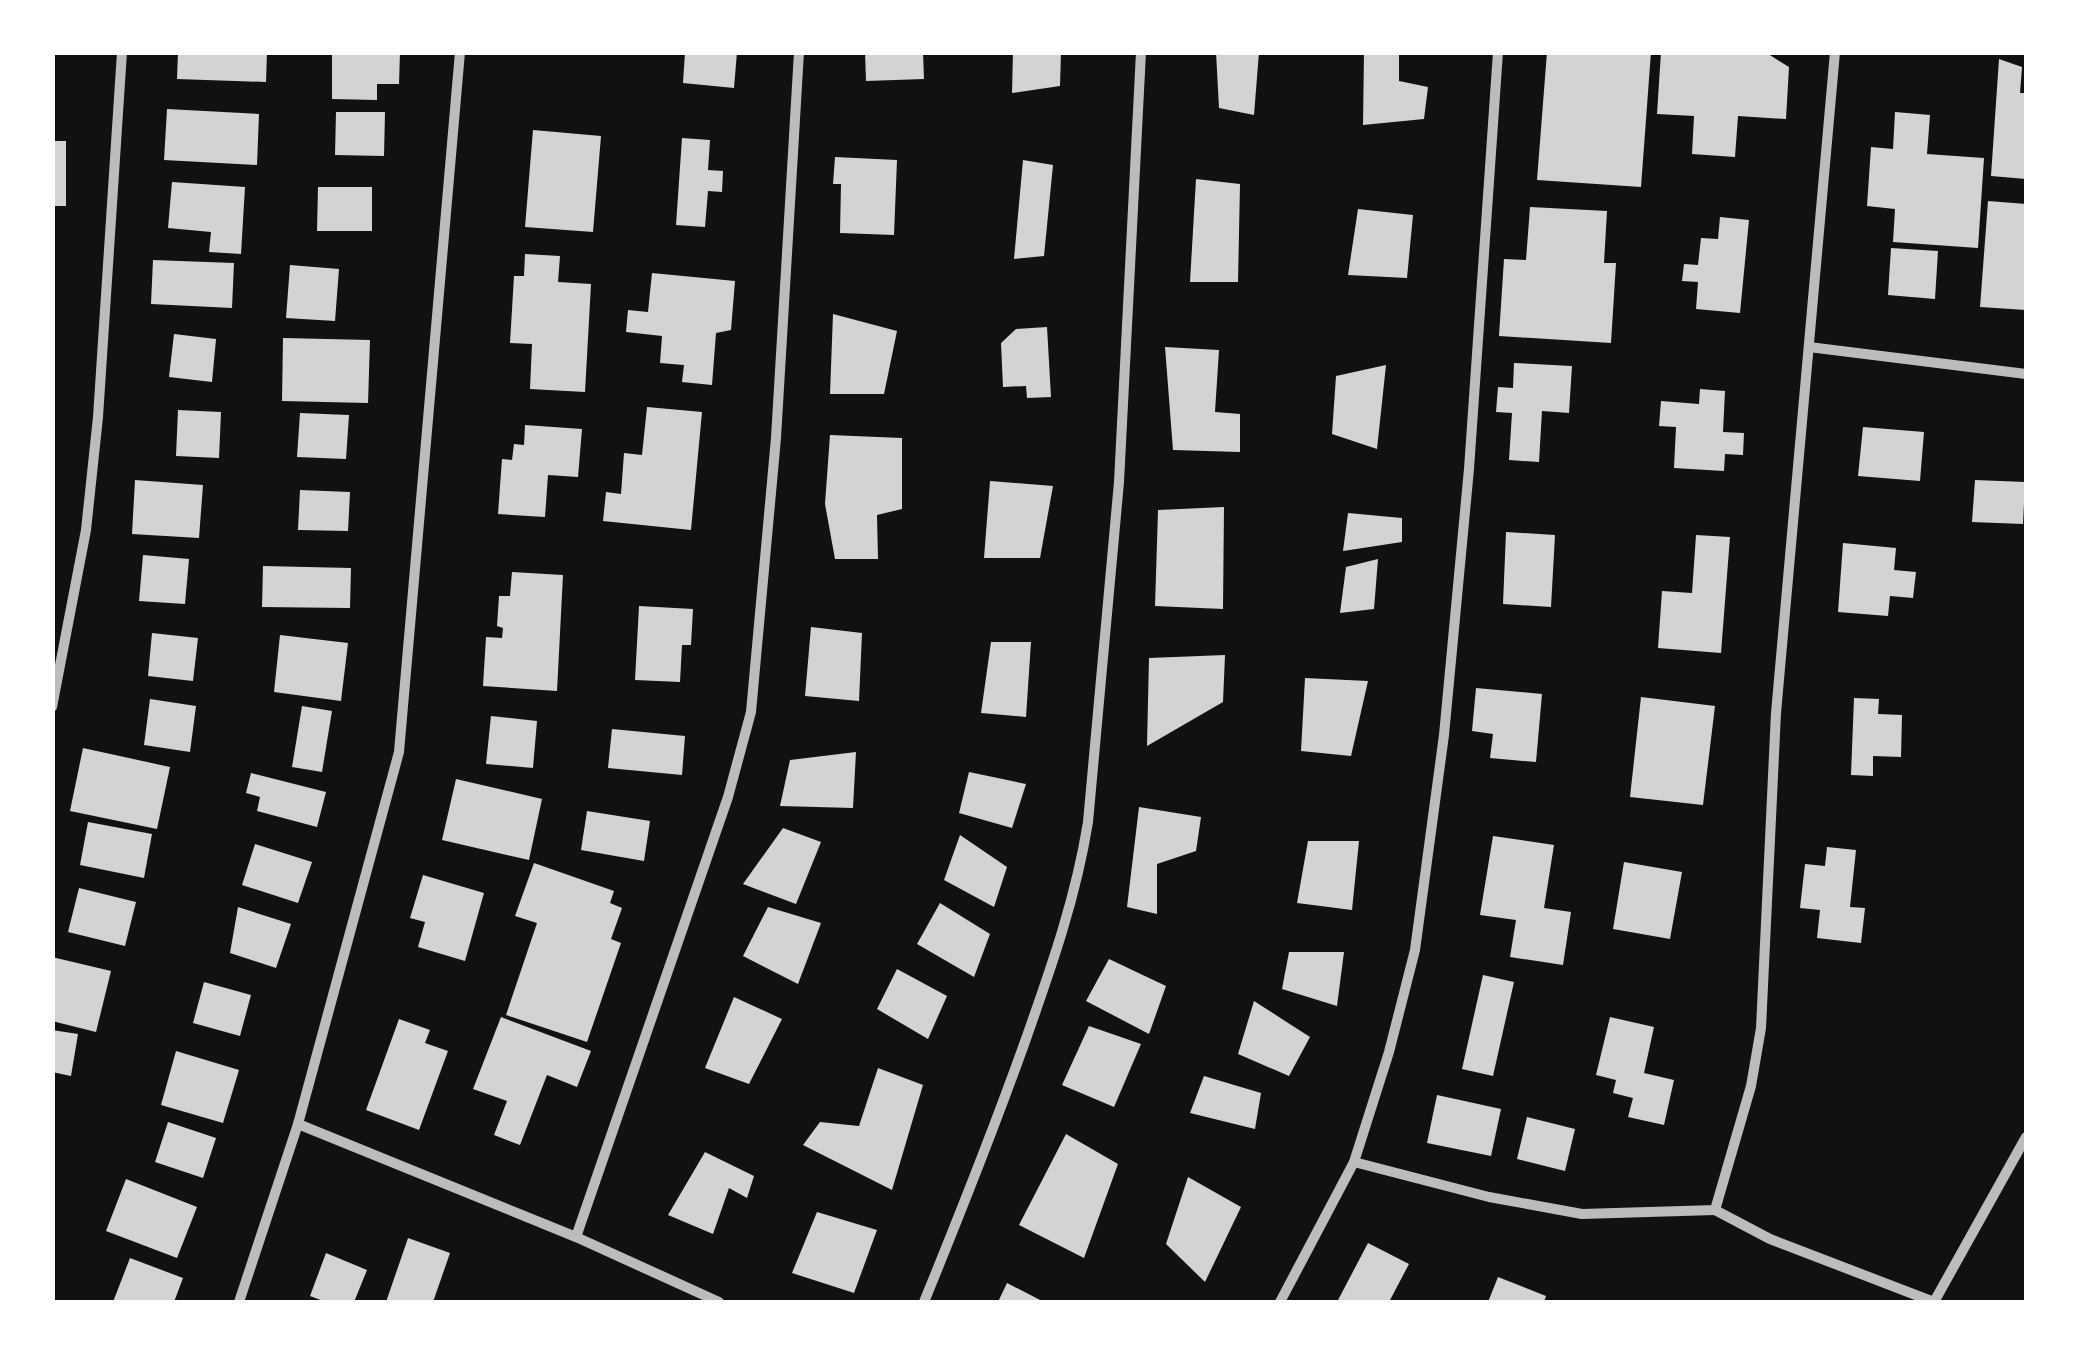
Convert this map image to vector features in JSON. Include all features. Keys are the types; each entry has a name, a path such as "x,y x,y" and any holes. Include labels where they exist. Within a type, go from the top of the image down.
{"street":[{"path":"52,707 86,530 122,52"},
{"path":"239,1302 298,1124 399,752 460,52"},
{"path":"576,1237 728,797 750,712 776,438 799,52"},
{"path":"924,1302 990,1140 1067,923 1080,874 1119,482 1140,52"},
{"path":"1280,1302 1354,1162 1389,1052 1415,950 1442,754 1469,469 1498,52"},
{"path":"1715,1210 1751,1086 1761,1028 1776,713 1835,52"},
{"path":"1809,347 2026,374"},
{"path":"298,1124 576,1237 719,1302"},
{"path":"1354,1162 1490,1197 1582,1214 1715,1210 1770,1239 1934,1302 2026,1138"}],"building":[{"path":"178,52 267,52 266,82 177,79"},
{"path":"332,52 400,52 399,84 377,84 377,100 332,99"},
{"path":"685,52 737,52 734,88 683,83"},
{"path":"865,52 923,52 924,79 866,81"},
{"path":"1013,52 1061,52 1060,86 1012,93"},
{"path":"1216,52 1259,52 1254,115 1219,108"},
{"path":"1364,52 1399,52 1399,81 1428,87 1424,119 1363,125"},
{"path":"1547,52 1651,52 1641,187 1537,180"},
{"path":"1661,52 1765,52 1789,67 1786,119 1738,116 1735,157 1692,154 1694,116 1657,114"},
{"path":"1999,59 2022,67 2020,93 2026,93 2026,179 1991,176"},
{"path":"167,109 259,114 257,165 164,160"},
{"path":"336,112 385,112 384,156 335,155"},
{"path":"1895,112 1930,115 1927,154 1984,158 1978,248 1893,242 1895,209 1867,206 1871,147 1893,149"},
{"path":"533,130 601,136 593,232 525,227"},
{"path":"682,138 710,140 708,170 723,171 722,192 708,191 705,227 676,225"},
{"path":"52,141 66,141 66,206 52,206"},
{"path":"835,157 897,160 894,235 840,233 841,184 833,184"},
{"path":"1023,160 1053,165 1044,256 1014,259"},
{"path":"1196,179 1240,184 1238,282 1190,282"},
{"path":"172,182 245,187 241,254 209,252 211,232 168,228"},
{"path":"318,187 372,187 372,231 317,231"},
{"path":"1988,201 2026,204 2026,310 1980,307"},
{"path":"1530,207 1607,211 1604,263 1616,263 1611,343 1499,336 1504,259 1526,260"},
{"path":"1358,209 1413,215 1407,278 1348,275"},
{"path":"1720,217 1749,220 1740,313 1696,309 1698,282 1682,281 1684,264 1698,265 1701,238 1718,239"},
{"path":"1891,248 1938,251 1935,299 1888,295"},
{"path":"525,254 560,256 558,282 591,284 585,392 530,389 532,344 510,343 514,276 524,276"},
{"path":"153,260 234,263 232,308 151,304"},
{"path":"290,265 339,269 335,321 286,318"},
{"path":"652,273 735,281 731,330 716,333 712,385 682,382 684,365 660,363 662,336 626,332 628,310 648,312"},
{"path":"833,314 897,331 884,394 830,394"},
{"path":"1047,327 1051,397 1027,398 1026,386 1003,387 1001,343 1016,329"},
{"path":"174,334 216,339 212,382 169,377"},
{"path":"283,338 370,340 368,403 282,401"},
{"path":"1165,347 1219,350 1215,412 1240,414 1240,452 1173,450"},
{"path":"1514,363 1572,366 1569,413 1542,411 1539,462 1509,460 1512,413 1496,412 1498,387 1513,388"},
{"path":"1386,365 1377,449 1332,434 1336,376"},
{"path":"1700,389 1725,391 1723,432 1744,433 1743,455 1725,454 1724,471 1674,468 1676,427 1659,426 1661,401 1699,404"},
{"path":"647,407 702,412 691,530 603,521 606,492 621,494 624,453 642,455"},
{"path":"178,410 221,412 219,458 176,456"},
{"path":"300,413 349,415 346,459 297,457"},
{"path":"525,425 582,429 578,477 548,475 545,517 498,514 502,459 512,460 514,444 524,445"},
{"path":"1863,427 1924,432 1920,481 1858,476"},
{"path":"830,435 902,438 902,509 877,515 878,559 835,559 825,504"},
{"path":"135,480 203,485 199,538 132,534"},
{"path":"1975,480 2025,482 2023,524 1972,522"},
{"path":"990,481 1053,486 1040,558 984,558"},
{"path":"300,490 350,492 348,531 298,530"},
{"path":"1224,507 1223,609 1155,606 1158,510"},
{"path":"1348,513 1402,518 1402,542 1343,551"},
{"path":"1506,532 1555,535 1551,607 1503,604"},
{"path":"1696,535 1730,537 1721,653 1658,648 1662,591 1692,593"},
{"path":"1843,543 1896,548 1894,570 1916,572 1913,598 1890,596 1888,616 1838,612"},
{"path":"143,555 189,559 185,604 139,601"},
{"path":"1378,559 1374,609 1340,613 1346,567"},
{"path":"263,566 351,568 350,608 262,607"},
{"path":"512,572 563,575 557,691 483,686 486,637 502,638 503,628 497,626 499,596 510,596"},
{"path":"639,606 693,609 691,645 682,645 680,682 635,680"},
{"path":"811,627 862,633 859,701 805,696"},
{"path":"152,633 198,638 193,681 148,676"},
{"path":"280,635 348,643 341,701 274,692"},
{"path":"991,642 1031,642 1026,717 981,713"},
{"path":"1225,655 1223,702 1147,746 1149,658"},
{"path":"1305,678 1368,681 1351,756 1301,751"},
{"path":"1476,688 1542,694 1536,762 1490,758 1493,734 1472,731"},
{"path":"1641,697 1715,706 1703,805 1630,797"},
{"path":"1854,698 1879,699 1878,714 1902,715 1901,757 1873,756 1873,776 1851,775"},
{"path":"150,699 196,706 190,752 144,745"},
{"path":"302,706 332,711 322,772 292,767"},
{"path":"491,716 537,721 533,768 486,764"},
{"path":"612,729 685,736 682,775 608,768"},
{"path":"83,748 170,767 157,829 70,811"},
{"path":"856,752 853,808 780,806 790,760"},
{"path":"969,772 1026,784 1012,828 959,813"},
{"path":"251,773 326,792 317,827 257,811 260,797 246,793"},
{"path":"456,779 542,799 529,860 442,840"},
{"path":"1139,807 1201,817 1196,851 1157,864 1157,914 1127,907"},
{"path":"587,811 650,821 644,861 581,850"},
{"path":"88,822 152,834 144,878 80,865"},
{"path":"783,828 821,842 796,904 743,884"},
{"path":"960,835 1007,867 994,907 944,880"},
{"path":"1493,836 1554,845 1544,908 1571,912 1563,965 1510,957 1516,920 1480,915"},
{"path":"1308,841 1359,841 1352,910 1297,903"},
{"path":"255,844 312,862 298,903 242,885"},
{"path":"1827,847 1856,850 1850,907 1865,908 1861,943 1817,938 1820,910 1800,908 1805,864 1825,866"},
{"path":"1624,862 1682,872 1670,939 1613,929"},
{"path":"534,863 614,891 610,903 622,908 611,939 621,943 587,1042 506,1015 537,923 515,916"},
{"path":"423,875 484,893 465,961 418,947 425,922 410,918"},
{"path":"79,888 136,902 125,946 68,932"},
{"path":"940,903 990,934 974,977 917,944"},
{"path":"238,907 291,924 276,968 230,953"},
{"path":"768,907 821,923 798,984 743,956"},
{"path":"1289,952 1344,952 1337,1006 1282,989"},
{"path":"52,957 111,971 96,1032 52,1021"},
{"path":"1109,959 1166,986 1149,1034 1086,1001"},
{"path":"897,969 947,996 928,1039 877,1009"},
{"path":"1483,975 1514,982 1493,1076 1462,1069"},
{"path":"204,982 251,995 240,1036 193,1023"},
{"path":"734,997 782,1019 749,1084 705,1068"},
{"path":"1254,1001 1310,1037 1289,1076 1238,1054"},
{"path":"501,1017 591,1051 577,1087 547,1075 520,1145 494,1135 507,1101 473,1089"},
{"path":"1610,1017 1654,1027 1644,1073 1674,1080 1664,1125 1628,1117 1633,1098 1613,1093 1616,1080 1596,1075"},
{"path":"399,1019 430,1030 425,1043 448,1051 419,1130 366,1110"},
{"path":"1089,1026 1141,1044 1114,1107 1062,1085"},
{"path":"52,1030 78,1034 71,1076 52,1072"},
{"path":"176,1051 239,1070 223,1123 161,1105"},
{"path":"878,1068 923,1085 892,1190 803,1145 820,1122 859,1126"},
{"path":"1204,1076 1261,1093 1255,1129 1190,1113"},
{"path":"1437,1095 1501,1109 1491,1156 1427,1143"},
{"path":"1527,1117 1575,1129 1565,1171 1517,1159"},
{"path":"168,1122 216,1138 203,1178 155,1162"},
{"path":"1066,1134 1118,1164 1084,1258 1019,1225"},
{"path":"705,1152 754,1176 747,1198 729,1188 713,1234 668,1215"},
{"path":"1188,1177 1241,1207 1205,1282 1166,1244"},
{"path":"126,1179 197,1207 177,1258 106,1231"},
{"path":"817,1212 877,1230 854,1293 792,1273"},
{"path":"408,1238 450,1253 433,1302 386,1302"},
{"path":"1368,1243 1409,1264 1389,1302 1337,1302"},
{"path":"326,1253 367,1270 354,1302 326,1302 310,1296"},
{"path":"130,1258 183,1278 174,1302 113,1302"},
{"path":"1498,1277 1546,1296 1544,1302 1488,1302"},
{"path":"1007,1283 1044,1302 998,1302"}]}
